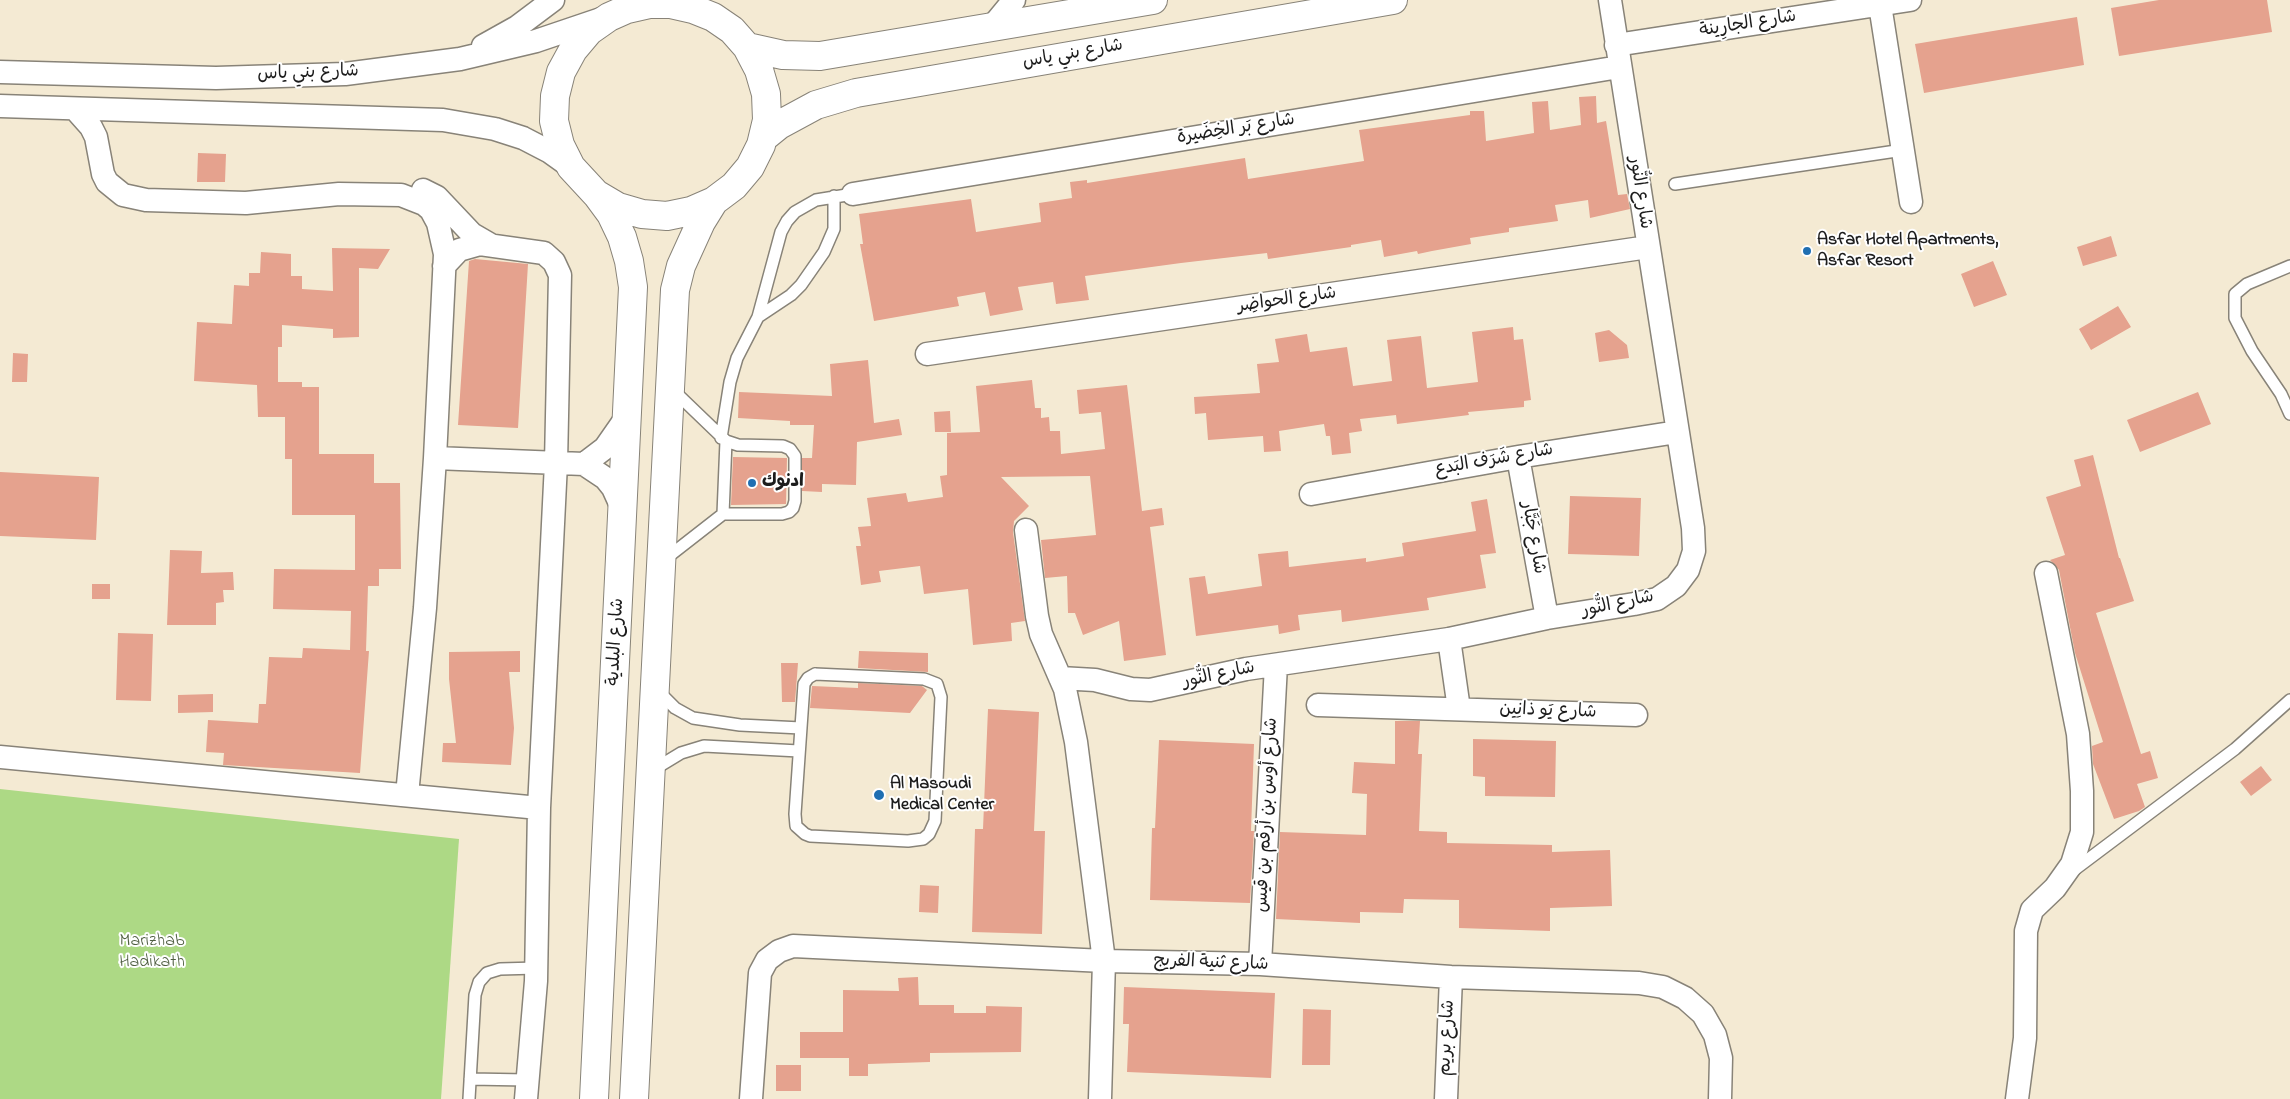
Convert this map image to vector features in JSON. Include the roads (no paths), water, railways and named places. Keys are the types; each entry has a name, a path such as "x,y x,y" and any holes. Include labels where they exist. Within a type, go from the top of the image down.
{"main road":[{"path":"747,47 783,55 820,56 991,28 1099,4 1153,0"},
{"name":"شارع بني ياس","path":"763,138 779,125 816,105 856,93 1393,0"},
{"path":"649,4 671,4 693,9 709,9 747,47 759,70 766,94 767,120 763,138 750,167 734,186 714,201 691,211 667,216 618,207 596,194 571,167 560,145 554,121 557,88 561,72 573,50 589,31 623,9 649,4"},
{"name":"شارع البلدية","path":"594,1099 633,287 629,262 611,214 596,194"},
{"path":"634,1099 672,314 677,282 689,244 714,201"}],"street":[{"path":"460,59 517,27 553,0"},
{"path":"991,28 1014,0"},
{"name":"شارع الجارِينة","path":"1616,45 1910,0"},
{"name":"شارع النُّور","path":"1060,678 1095,680 1131,689 1150,690 1276,665 1449,639 1547,618 1657,599 1676,586 1688,570 1694,551 1693,528 1608,1"},
{"path":"1880,5 1911,202"},
{"name":"شارع بني ياس","path":"0,72 216,78 344,74 460,59 536,41 623,9"},
{"name":"شارع بَر الخِضَيرة","path":"844,195 1619,67"},
{"path":"0,106 466,122 495,128 523,138 550,152 571,167"},
{"path":"75,109 90,127 100,148 103,174 114,189 123,195 146,200 246,203 365,193 401,195 413,198 431,210 442,233 444,266 435,458 425,608 407,795"},
{"path":"100,148 110,127 126,110"},
{"path":"365,193 376,187 388,185 406,185 425,191 444,203 472,234 491,245"},
{"path":"444,266 450,256 464,248 480,244 544,253 554,262 560,274 556,463 539,808 537,968 527,1090"},
{"name":"شارع الحواضِر","path":"927,354 1648,247"},
{"path":"584,464 605,448 628,415"},
{"name":"شارع شَرَف البَدع","path":"1311,494 1518,457 1677,432"},
{"name":"شارع جَبَّار","path":"1518,457 1547,618"},
{"path":"435,458 584,464 605,478 613,488 623,510"},
{"path":"1026,530 1041,634 1070,707 1076,742 1104,961 1100,1099"},
{"path":"2017,1099 2025,1038 2026,931 2032,910 2064,877 2078,849 2082,832 2082,782 2073,701 2046,573"},
{"path":"1449,639 1459,710"},
{"name":"شارع أوس بن أرقم بن قيس","path":"1260,964 1276,665"},
{"name":"شارع يَو ذانِين","path":"1318,705 1636,715"},
{"path":"0,757 539,808"},
{"name":"شارع ثنية الفريج","path":"751,1099 760,974 767,960 779,950 793,946 1104,961 1260,964 1451,977 1640,984 1663,988 1685,998 1697,1009 1715,1035 1722,1058 1720,1099"},
{"name":"شارع بريم","path":"1446,1099 1451,977"}],"lane":[{"path":"1675,184 1903,150"},
{"path":"723,514 724,440 730,382 737,358 758,317 781,232 787,221 805,205 816,200 844,195 834,229 824,252 796,290 758,317"},
{"path":"2290,266 2247,284 2235,294 2235,318 2252,351 2281,394 2290,414"},
{"path":"660,563 723,514 782,514 793,508 795,501 795,456 790,449 783,446 738,445 724,440 669,386"},
{"path":"815,674 924,679 937,684 941,697 936,821 933,828 923,839 916,841 805,834 796,826 794,820 801,728 804,684 808,678 815,674"},
{"path":"654,688 675,708 693,718 740,725 801,728"},
{"path":"2064,877 2235,749 2290,700"},
{"path":"650,772 681,753 704,746 799,751"},
{"path":"469,1099 475,995 479,982 487,974 500,968 537,968"},
{"path":"470,1079 527,1090"}],"place":[{"name":"Asfar Hotel Apartments, Asfar Resort","path":"1807,251"},
{"name":"ادنوك","path":"752,483"},
{"name":"Al Masoudi Medical Center","path":"879,795"}],"park label":[{"name":"Marizhab Hadikath","path":"152,952"}]}
